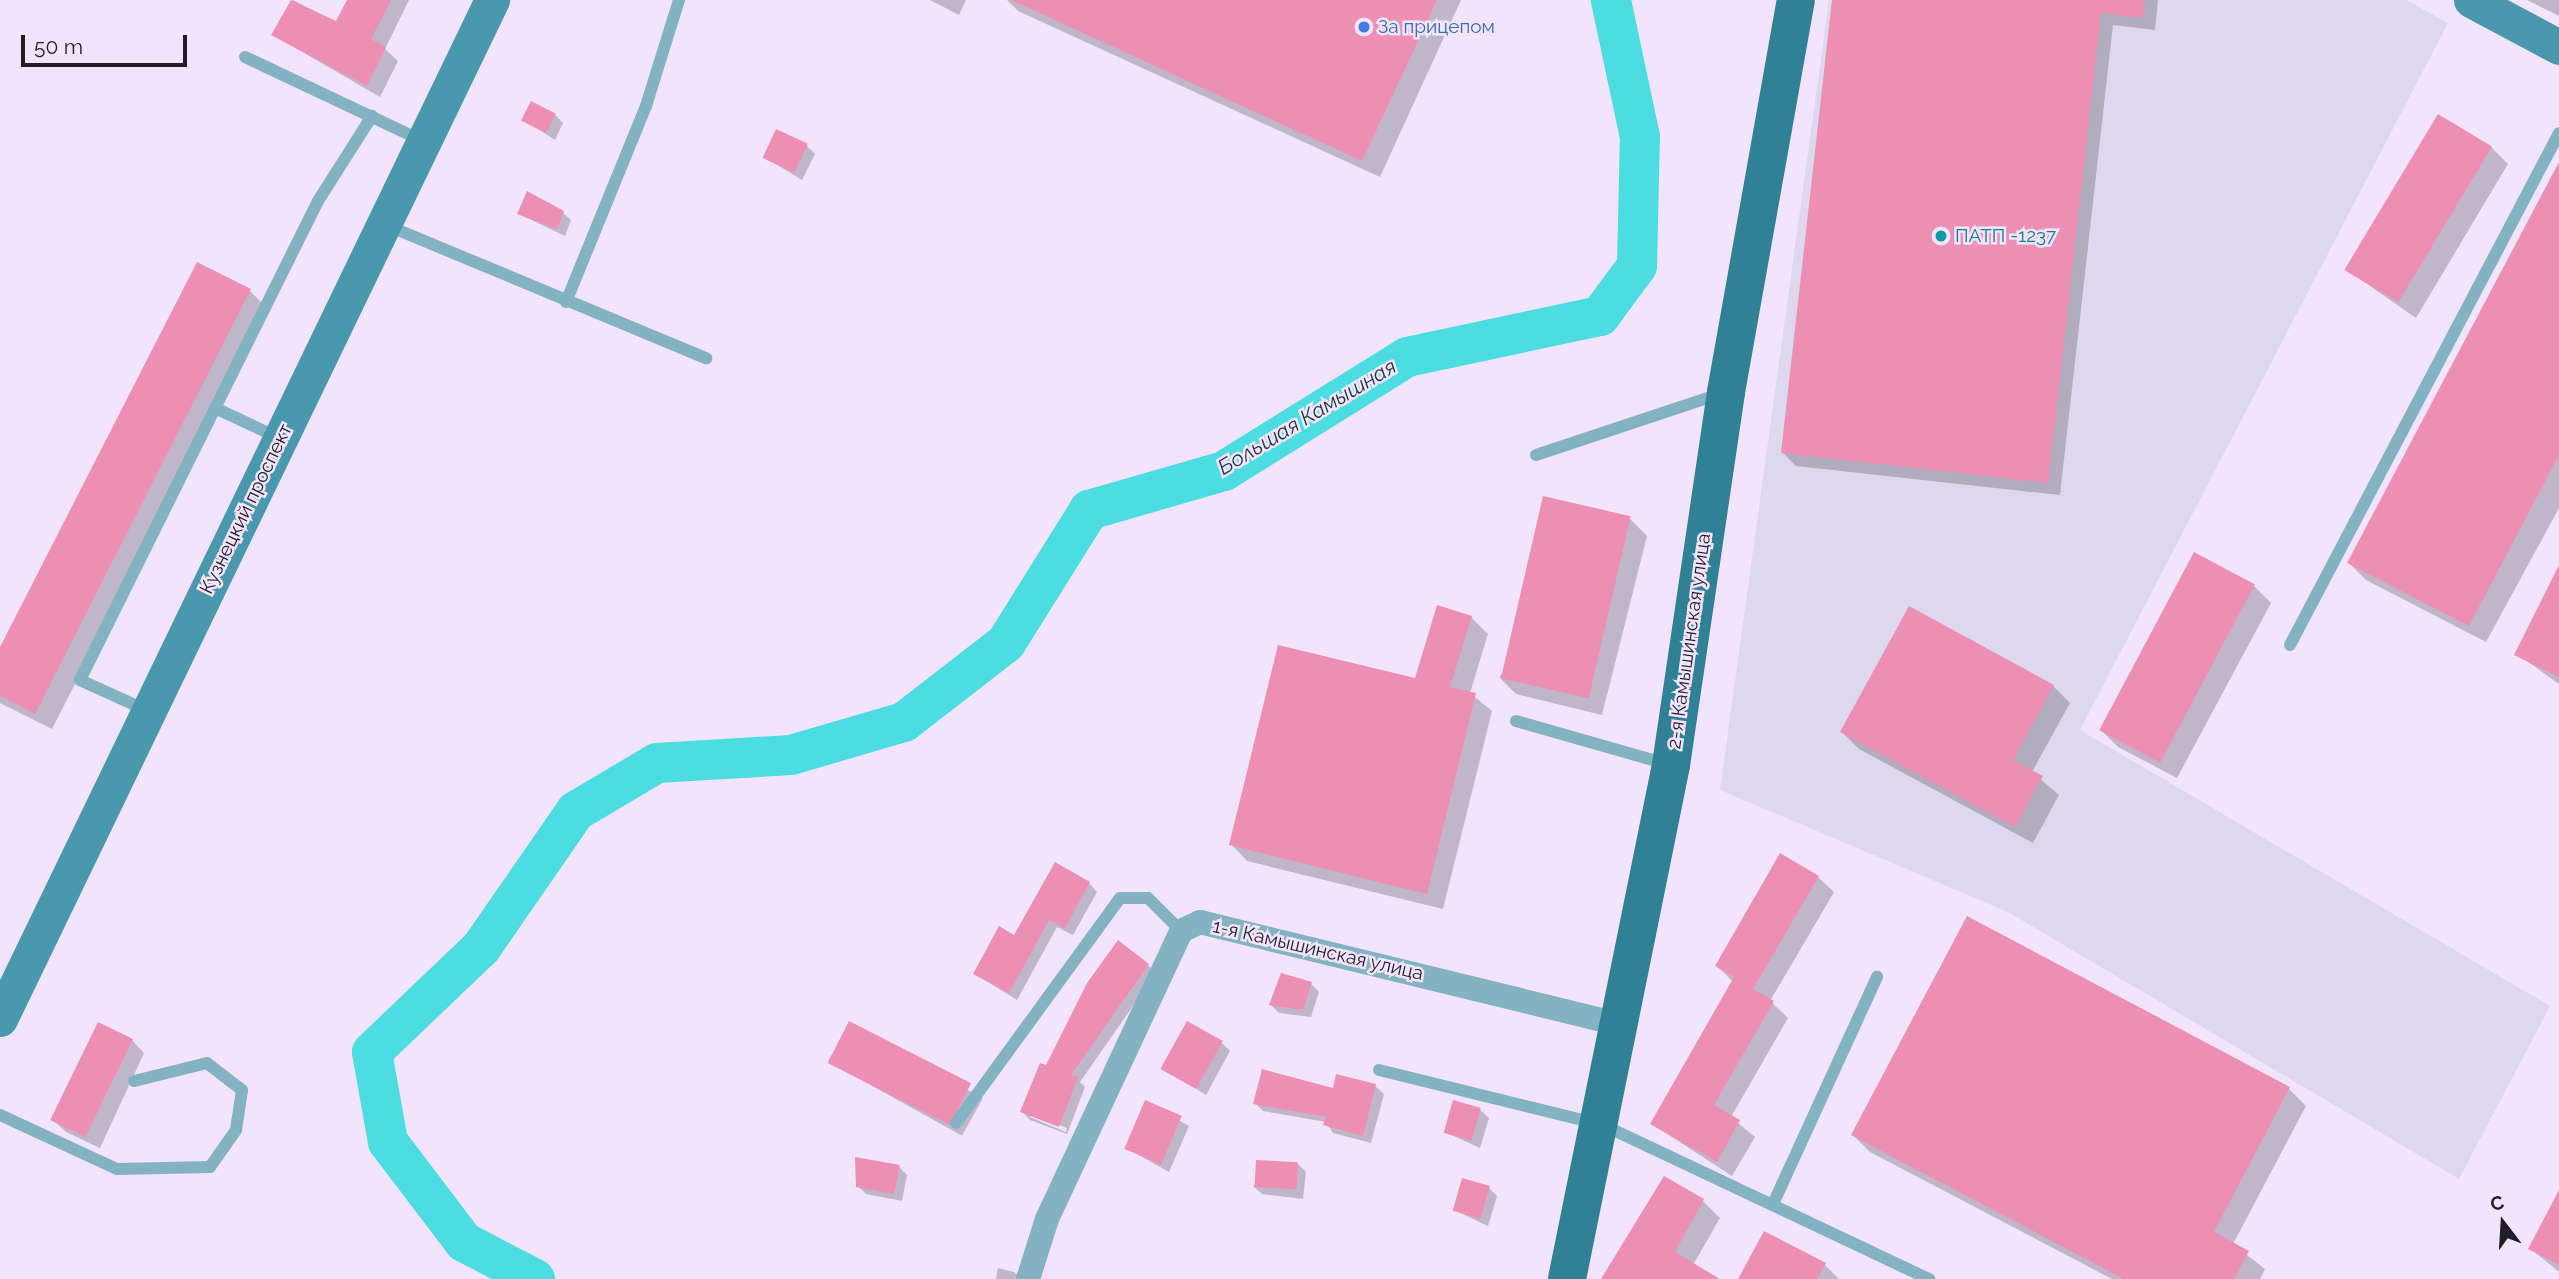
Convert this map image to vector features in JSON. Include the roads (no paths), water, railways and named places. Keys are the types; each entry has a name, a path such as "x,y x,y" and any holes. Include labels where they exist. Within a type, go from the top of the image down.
{"main road":[{"name":"2-я Камышинская улица","path":"1567,1279 1603,1125 1671,765 1726,392 1796,0"}],"street":[{"name":"Кузнецкий проспект","path":"0,1019 146,710 426,143 492,0"},
{"path":"2472,0 2559,47"},
{"name":"1-я Камышинская улица","path":"1181,931 1200,922 1227,925 1621,1025"},
{"path":"1028,1279 1047,1219 1181,931"}],"lane":[{"path":"566,302 646,106 679,0"},
{"path":"245,57 426,143"},
{"path":"146,710 80,680 318,201 372,116"},
{"path":"2290,645 2559,133"},
{"path":"386,225 706,358"},
{"path":"1536,455 1726,392"},
{"path":"215,408 281,439"},
{"path":"1516,721 1671,765"},
{"path":"956,1123 1120,898 1148,898 1181,931"},
{"path":"1773,1204 1877,977"},
{"path":"0,1115 117,1169 210,1167 236,1130 242,1090 207,1063 134,1081"},
{"path":"1379,1070 1603,1125 1929,1279"}],"waterway":[{"name":"Большая Камышная","path":"535,1279 464,1242 388,1142 372,1052 481,948 576,811 657,763 791,755 904,722 1006,643 1089,510 1224,471 1407,357 1600,316 1637,266 1640,137 1611,0"}],"place":[{"name":"За прицепом","path":"1364,27"},
{"name":"ПАТП -1237","path":"1941,236"}]}
